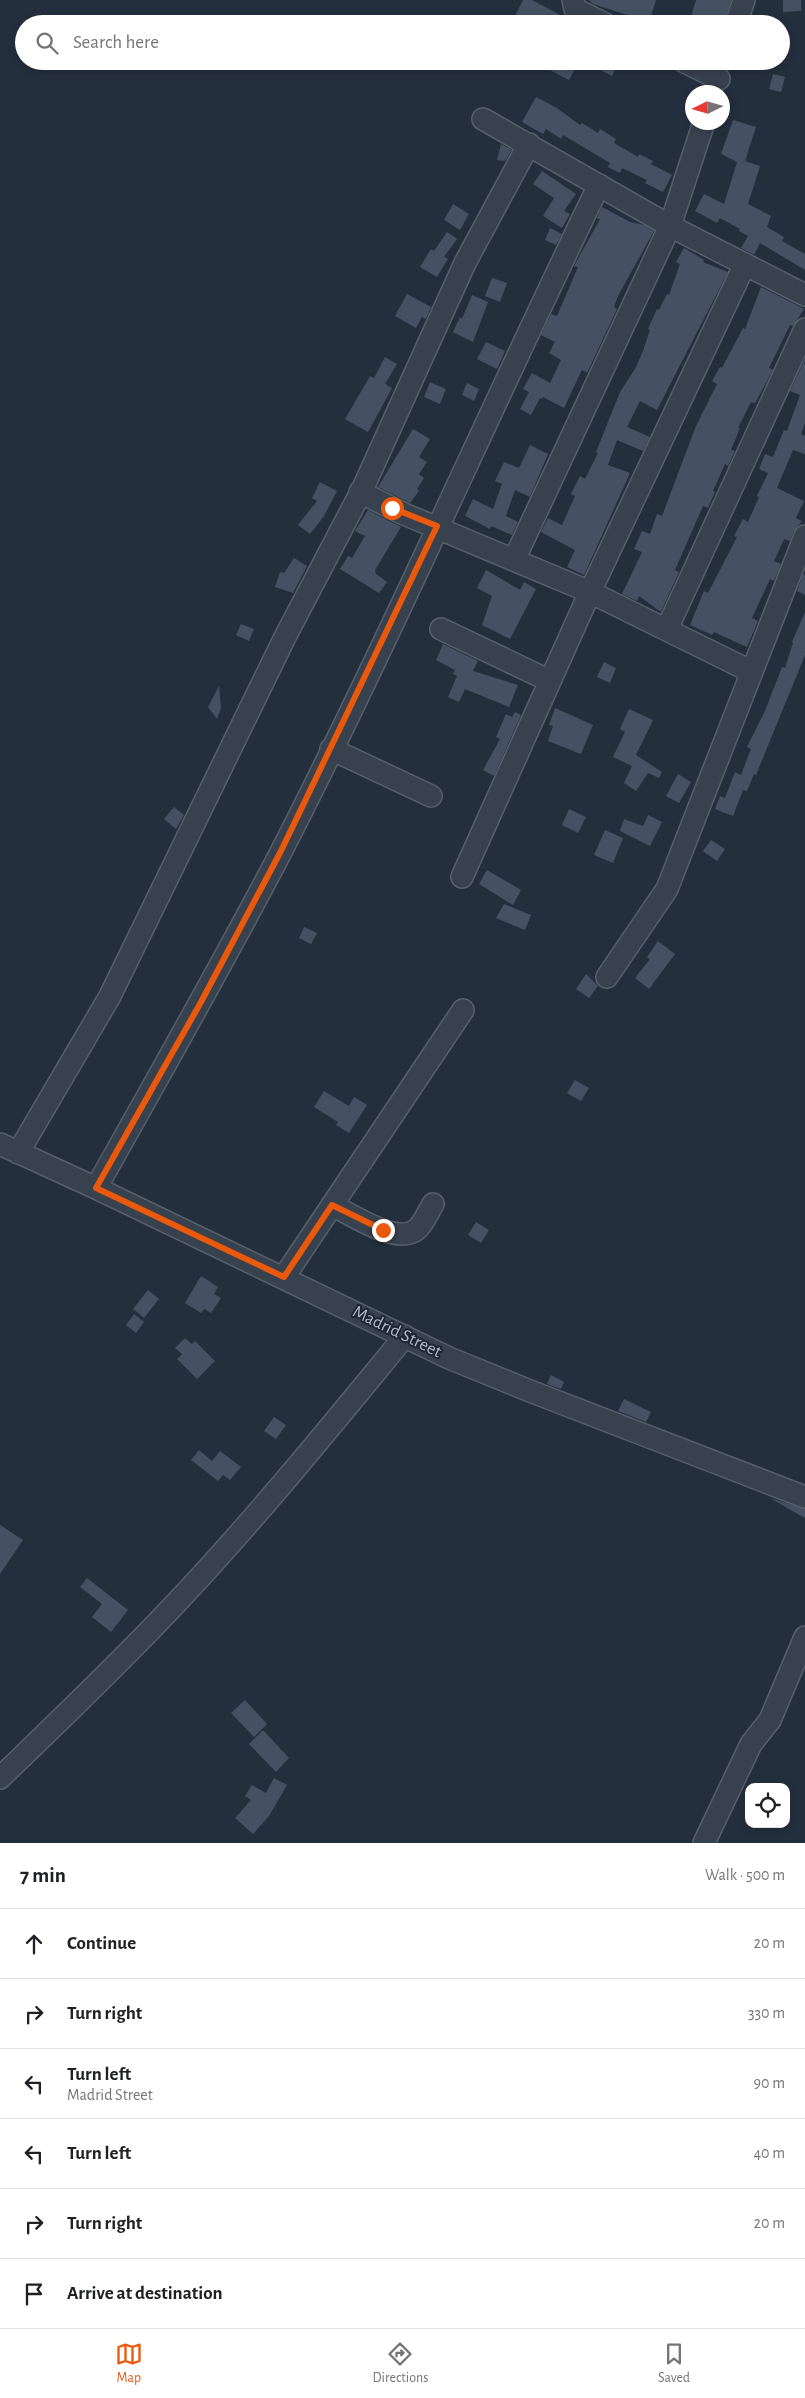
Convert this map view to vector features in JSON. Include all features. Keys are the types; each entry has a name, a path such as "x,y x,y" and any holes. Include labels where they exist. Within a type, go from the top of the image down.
{"street":[{"path":"573,0 575,9 587,15"},
{"path":"739,15 744,0"},
{"path":"702,70 719,78"},
{"path":"483,119 530,144 670,226 805,295"},
{"path":"514,560 670,226 701,130"},
{"path":"9,1148 110,996 284,639 360,492 465,262 530,144"},
{"path":"96,1188 201,1002 281,851 599,185"},
{"path":"462,877 590,592 744,264"},
{"path":"667,629 805,329"},
{"path":"360,492 404,514 437,526 590,592 752,672"},
{"path":"607,977 667,890 805,536"},
{"path":"441,629 550,681"},
{"path":"331,749 431,796"},
{"path":"284,1277 463,1010"},
{"name":"Madrid Street","path":"9,1148 284,1277 449,1358 530,1392 805,1497"},
{"path":"332,1205 383,1230 402,1235 417,1229 433,1204"},
{"path":"0,1778 94,1687 178,1601 295,1471 405,1336"},
{"path":"704,1843 751,1744 770,1720 805,1636"}],"building":[{"path":"523,0 532,0 560,15 516,15"},
{"path":"589,0 656,0 651,15 627,15 593,4"},
{"path":"696,0 731,0 727,15 692,15"},
{"path":"783,0 801,0 801,11 783,12"},
{"path":"550,70 574,70 569,80"},
{"path":"600,70 615,70 612,76"},
{"path":"773,74 785,77 781,92 769,89"},
{"path":"536,97 557,108 580,125 582,123 598,133 600,129 616,139 614,143 638,157 639,154 653,161 651,164 672,175 663,192 645,183 647,180 622,168 620,173 608,167 610,163 563,135 561,139 546,129 543,134 522,122"},
{"path":"733,120 756,127 745,161 760,166 748,204 771,216 767,227 784,237 782,241 805,254 805,270 760,243 754,255 741,248 748,236 739,231 740,229 720,218 717,223 695,211 704,194 724,204 737,162 721,154"},
{"path":"501,144 512,150 505,161 497,160"},
{"path":"542,171 576,194 564,211 570,214 562,228 543,216 554,198 533,184"},
{"path":"453,204 469,214 460,230 444,220"},
{"path":"602,207 630,222 644,225 654,231 618,296 614,307 617,309 587,373 582,370 564,408 543,397 542,399 540,398 531,415 520,409 529,392 523,389 532,373 550,383 561,360 549,353 555,342 541,335 551,314 557,316 578,267 574,266 600,219 597,218"},
{"path":"550,228 562,234 556,245 545,240"},
{"path":"447,232 457,239 444,257 448,259 437,277 420,267 431,249 434,251"},
{"path":"684,248 704,260 703,262 728,272 657,410 640,401 627,427 650,437 643,451 617,440 608,465 630,473 584,575 567,567 575,550 541,532 548,518 562,525 575,496 571,494 580,476 585,479 598,453 596,452 620,392 635,369 643,351 650,330 648,329 657,309 659,310 667,294 669,295 680,264 676,262"},
{"path":"492,278 507,283 500,302 485,296"},
{"path":"761,287 804,309 793,326 790,325 769,368 773,370 755,403 751,402 738,428 740,428 731,450 735,451 728,466 725,464 708,508 703,506 675,570 679,572 661,612 639,596 637,601 622,594 642,552 634,549 642,531 650,534 657,514 662,516 696,426 717,384 712,381 720,367 722,368 743,328 745,329"},
{"path":"407,294 431,307 426,319 422,317 416,328 395,316"},
{"path":"472,295 488,302 473,342 453,332 460,317 462,319"},
{"path":"486,342 505,351 497,369 477,359"},
{"path":"385,357 397,364 385,384 392,388 368,432 345,419 370,376 374,378"},
{"path":"805,359 805,423 801,434 805,436 805,454 793,450 777,488 804,501 796,518 802,521 794,531 790,541 784,539 774,561 781,564 774,581 770,579 752,618 758,621 747,647 714,632 712,635 690,625 704,591 708,593 737,537 734,536 743,519 748,522 759,497 757,496 768,473 759,469 765,454 773,457 784,430 787,431 800,395 790,391"},
{"path":"430,382 446,389 440,404 424,397"},
{"path":"467,383 479,389 474,401 462,395"},
{"path":"413,429 430,439 419,457 427,462 419,474 424,478 417,489 419,491 410,503 378,487"},
{"path":"530,445 548,454 530,497 515,490 506,516 518,522 512,535 491,526 490,529 465,516 473,499 493,509 502,484 495,481 504,462 519,468"},
{"path":"320,482 337,491 324,516 310,534 298,525 317,501 312,498"},
{"path":"368,510 401,527 375,570 376,574 387,582 379,593 340,569 348,556 352,558 365,536 355,531"},
{"path":"294,558 307,566 293,593 275,587 280,572 284,573"},
{"path":"486,570 520,590 524,582 536,589 510,639 482,625 492,596 477,588"},
{"path":"803,574 805,575 805,595 797,591"},
{"path":"805,612 805,655 756,775 754,774 747,791 743,790 733,816 715,809 720,796 725,798 735,772 741,775 751,749 747,747 765,711 782,667 785,668 792,642"},
{"path":"241,624 254,629 249,641 236,635"},
{"path":"443,644 478,661 473,671 518,685 509,707 465,689 459,702 448,697 457,676 453,674 455,670 436,660"},
{"path":"604,662 616,668 610,683 597,677"},
{"path":"219,686 221,708 217,719 208,707"},
{"path":"555,708 593,725 581,754 548,741 553,726 549,725"},
{"path":"629,709 653,720 636,755 662,772 659,778 648,773 636,791 624,783 632,766 613,757 625,732 620,729"},
{"path":"515,712 521,715 494,776 483,770 500,739 496,737 506,714 512,717"},
{"path":"678,774 691,782 679,803 666,796"},
{"path":"174,807 184,815 176,829 164,819"},
{"path":"569,809 586,817 578,833 562,825"},
{"path":"648,815 662,822 650,846 620,831 624,819 643,826"},
{"path":"605,830 623,838 613,863 594,855"},
{"path":"711,840 725,849 717,861 703,851"},
{"path":"487,870 521,890 513,905 479,884"},
{"path":"504,904 531,915 525,930 496,918"},
{"path":"304,927 317,933 311,944 299,938"},
{"path":"658,941 675,954 649,989 635,978 650,959 647,957"},
{"path":"586,974 598,986 589,998 576,989"},
{"path":"575,1080 589,1088 581,1101 567,1093"},
{"path":"324,1091 349,1106 354,1097 367,1105 349,1133 336,1125 338,1122 314,1107"},
{"path":"476,1222 489,1230 481,1243 468,1235"},
{"path":"201,1276 218,1287 214,1294 221,1298 211,1313 204,1309 201,1313 185,1303"},
{"path":"148,1290 159,1299 144,1318 133,1309"},
{"path":"134,1314 144,1322 136,1333 126,1325"},
{"path":"185,1338 192,1344 195,1341 215,1361 197,1379 177,1359 182,1354 175,1348"},
{"path":"551,1375 564,1382 561,1389 547,1384"},
{"path":"624,1399 651,1412 646,1422 618,1411"},
{"path":"274,1417 286,1425 276,1439 264,1431"},
{"path":"199,1450 212,1461 220,1451 241,1467 230,1480 223,1475 218,1481 191,1460"},
{"path":"770,1498 805,1509 805,1518 796,1513"},
{"path":"0,1525 23,1540 0,1574"},
{"path":"87,1578 128,1610 111,1632 92,1617 102,1604 80,1587"},
{"path":"245,1700 267,1724 254,1737 231,1713"},
{"path":"263,1730 289,1758 276,1772 249,1744"},
{"path":"274,1778 287,1785 269,1816 253,1834 235,1818 251,1800 245,1796 252,1785 266,1793"}],"route":[{"path":"383,1230 332,1205 284,1277 96,1188 201,1002 281,851 361,688 437,526 392,508"}]}
